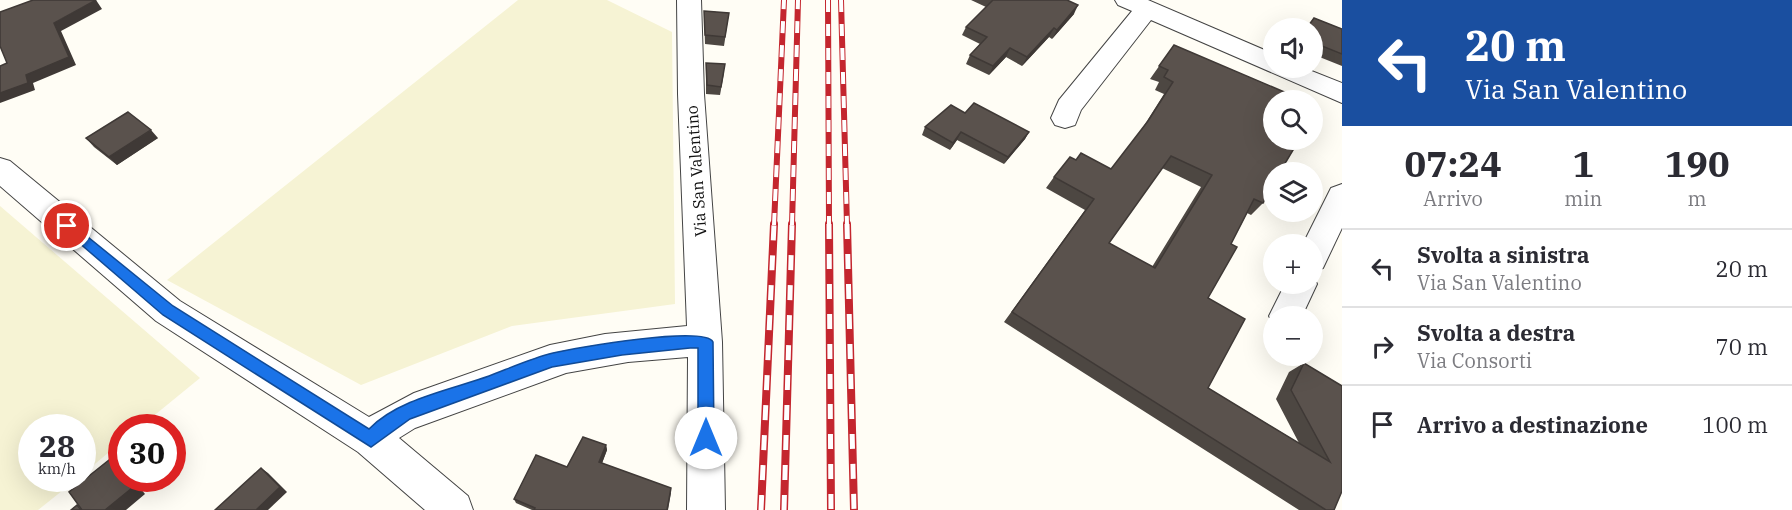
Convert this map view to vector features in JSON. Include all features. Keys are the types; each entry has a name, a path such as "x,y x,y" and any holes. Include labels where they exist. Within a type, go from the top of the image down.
{"street":[{"name":"Via San Valentino","path":"689,0 691,94 705,342 706,510"},
{"path":"1065,118 1069,107 1137,4 1263,59"},
{"path":"1304,78 1342,94"},
{"path":"0,169 168,311 371,439 454,510"},
{"path":"1323,237 1342,196"},
{"path":"371,439 382,427 405,413 552,360 622,348 690,341 705,342"}],"shaded area":[{"path":"518,0 607,0 672,32 675,304 512,326 361,385 167,280"},
{"path":"0,206 200,378 156,414 108,414 108,453 96,463 96,414 18,414 18,492 61,492 38,510 0,510"}],"building":[{"path":"33,0 96,0 54,23 69,57 26,75 28,83 0,93 0,66 7,63 0,46 0,12"},
{"path":"993,0 1067,0 1078,5 1057,30 1054,28 1027,57 1010,48 993,66 970,55 987,37 966,27"},
{"path":"704,11 729,13 725,37 705,35"},
{"path":"1323,22 1342,29 1342,54 1323,46"},
{"path":"1174,45 1280,90 1263,90 1263,150 1293,150 1286,162 1263,162 1263,203 1254,199 1231,244 1237,247 1208,298 1245,319 1208,388 1330,462 1291,390 1303,366 1309,366 1342,386 1342,491 1334,510 1326,510 1012,312 1094,199 1054,177 1070,157 1076,160 1081,153 1111,169 1148,121 1173,82 1164,77 1168,70 1159,66","holes":["1171,156 1212,175 1155,268 1109,243"]},
{"path":"706,63 725,64 721,87 707,85"},
{"path":"974,103 1029,132 1008,157 961,132 953,143 925,127 951,105 965,113"},
{"path":"128,112 151,130 109,157 86,138"},
{"path":"583,437 606,445 599,462 671,488 667,510 534,510 535,508 514,499 536,455 567,467"},
{"path":"108,461 108,492 127,492 105,510 82,510 69,492 96,492 96,470"},
{"path":"261,468 280,487 256,510 215,510"},
{"path":"77,505 81,510 71,510"}],"railway":[{"path":"774,225 784,0"},
{"path":"792,225 798,0"},
{"path":"828,0 829,225"},
{"path":"841,0 847,225"},
{"path":"761,510 774,224"},
{"path":"784,510 792,224"},
{"path":"829,224 831,510"},
{"path":"847,224 854,510"}],"route":[{"path":"67,226 168,311 371,439 382,427 405,413 552,360 622,348 690,341 705,342 706,438"}]}
